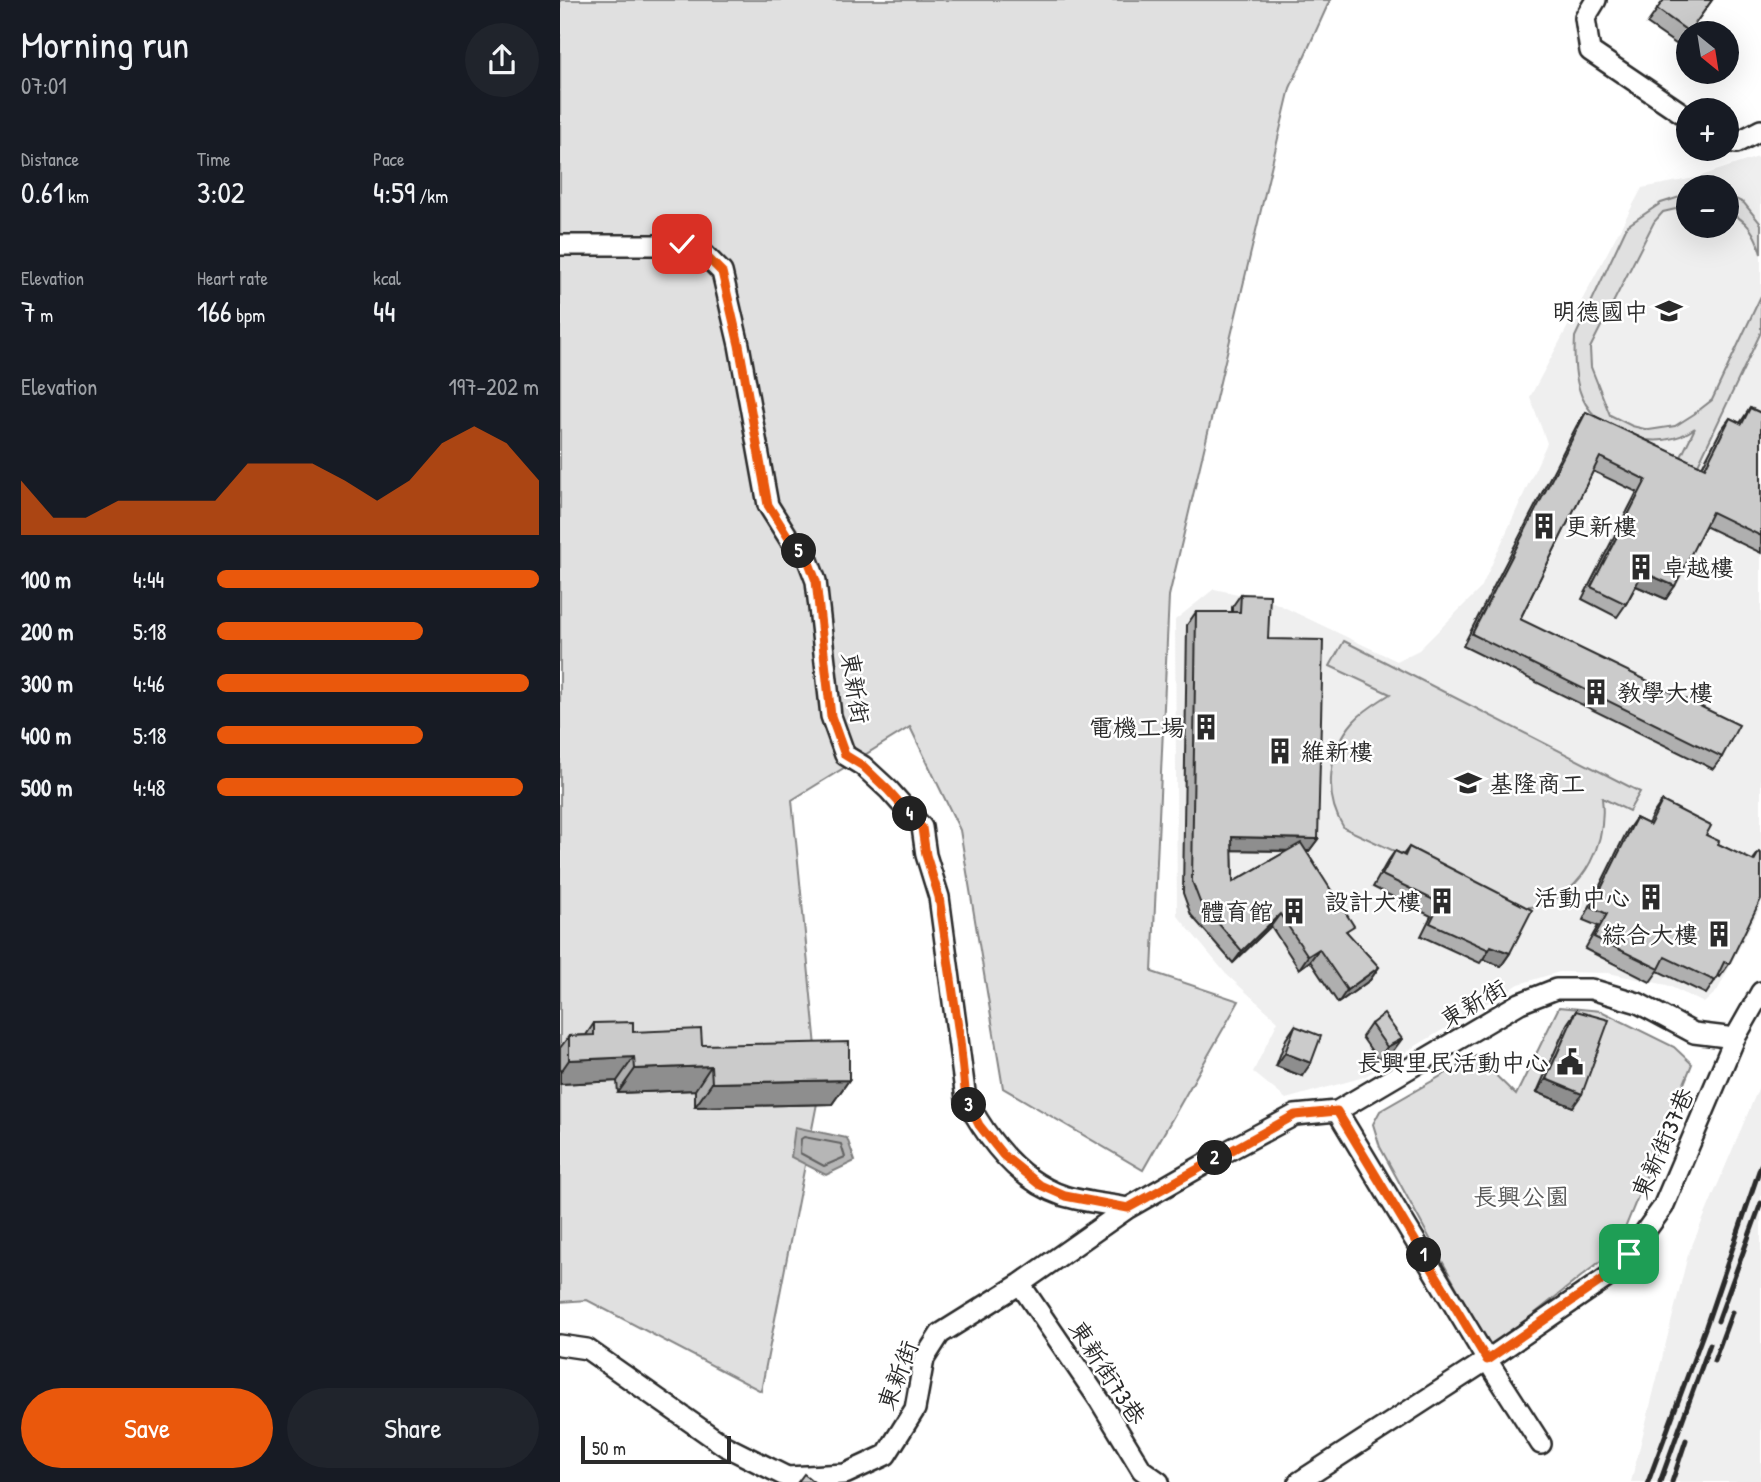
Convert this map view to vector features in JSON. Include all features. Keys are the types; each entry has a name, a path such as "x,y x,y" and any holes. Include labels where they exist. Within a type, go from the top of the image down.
{"street":[{"path":"1597,0 1585,18 1590,51 1676,109"},
{"path":"1739,141 1761,130"},
{"name":"東新街","path":"560,245 682,244 703,253 722,272 739,345 768,505 790,540 808,560 816,581 831,716 845,755 863,766 922,828 926,855 939,897 966,1099 979,1125 1003,1155 1040,1185 1065,1196 1128,1208"},
{"name":"東新街","path":"560,1345 587,1349 725,1446 787,1477 845,1474 886,1455 915,1409 924,1359 940,1334 1020,1284 1128,1208 1295,1115 1337,1111 1520,1003 1556,989 1591,989 1638,1003 1694,1033 1735,1038"},
{"path":"1735,1038 1761,992"},
{"name":"東新街37巷","path":"1299,1482 1487,1360 1612,1273 1662,1207 1735,1038"},
{"path":"1337,1111 1487,1360 1541,1444"},
{"name":"東新街73巷","path":"1020,1284 1100,1401 1142,1470 1159,1482"}],"shaded area":[{"name":"基隆商工","path":"1761,156 1761,906 1717,991 1704,1003 1667,985 1608,973 1559,972 1519,984 1364,1077 1286,1099 1253,1072 1278,1021 1226,974 1177,915 1175,620 1214,589 1271,601 1397,661 1419,650 1481,588 1547,443 1530,397 1642,188 1676,182 1676,238 1739,238 1739,175 1704,175"},
{"path":"1761,1082 1761,1482 1631,1482 1688,1255"}],"green space":[{"path":"560,0 1330,0 1290,88 1169,596 1152,972 1239,1001 1143,1170 1003,1088 960,830 910,727 792,800 820,1088 761,1391 587,1300 560,1302"},
{"path":"1676,198 1676,209 1663,212 1654,222 1590,348 1591,367 1610,415 1632,426 1649,430 1675,426 1712,400 1761,296 1761,332 1696,469 1679,461 1695,428 1681,436 1665,440 1632,437 1616,431 1591,411 1577,383 1575,337 1627,226 1661,203"},
{"path":"1739,201 1761,224 1761,254 1750,228 1740,219"},
{"path":"1344,641 1640,792 1629,811 1602,798 1603,815 1597,847 1581,876 1570,888 1541,905 1520,909 1344,828 1333,801 1331,773 1334,759 1345,733 1358,717 1390,694 1330,666"},
{"name":"長興公園","path":"1559,1007 1601,1011 1674,1047 1692,1064 1617,1248 1490,1349 1380,1147 1373,1124 1380,1111 1476,1056 1516,1095"}],"water":[{"path":"795,1127 847,1138 855,1161 826,1175 791,1157"}],"building":[{"path":"1664,0 1712,0 1697,21 1676,23 1657,9"},
{"path":"1750,408 1761,413 1761,536 1712,512 1675,586 1643,572 1626,604 1591,587 1646,480 1600,457 1520,619 1739,725 1722,757 1472,634 1586,412 1705,468 1730,418 1742,424"},
{"path":"1241,594 1270,595 1268,639 1323,640 1318,839 1232,837 1233,882 1301,843 1354,926 1346,931 1379,967 1347,990 1319,949 1308,956 1280,914 1242,951 1200,902 1192,881 1196,612 1240,612"},
{"name":"活動中心","path":"1662,801 1711,826 1706,835 1719,841 1718,844 1754,861 1759,852 1761,853 1761,899 1729,964 1724,962 1715,981 1665,957 1659,969 1594,937 1607,914 1592,907 1636,818 1650,825"},
{"name":"設計大樓","path":"1409,847 1532,910 1510,953 1491,946 1489,950 1430,923 1440,903 1382,875 1395,851 1405,856"},
{"name":"長興里民活動中心","path":"1576,1011 1609,1020 1582,1094 1546,1079"},
{"path":"1384,1014 1402,1039 1387,1047 1371,1024"},
{"path":"633,1022 633,1032 701,1029 702,1045 849,1042 849,1080 712,1083 711,1066 635,1069 634,1057 569,1060 569,1036 594,1035 594,1023"},
{"path":"1295,1026 1321,1036 1311,1063 1285,1053"},
{"path":"804,1474 814,1482 798,1482"}],"railway":[{"path":"1648,1482 1706,1326 1761,1165"},
{"path":"1718,1321 1761,1203"},
{"path":"1714,1361 1732,1312"},
{"path":"1660,1482 1710,1344"},
{"path":"1672,1482 1686,1440"}],"place":[{"name":"明德國中","path":"1669,311"},
{"name":"更新樓","path":"1544,526"},
{"name":"卓越樓","path":"1641,567"},
{"name":"教學大樓","path":"1596,692"},
{"name":"電機工場","path":"1206,727"},
{"name":"維新樓","path":"1280,751"},
{"name":"基隆商工","path":"1468,783"},
{"name":"活動中心","path":"1651,897"},
{"name":"設計大樓","path":"1442,901"},
{"name":"體育館","path":"1294,911"},
{"name":"綜合大樓","path":"1719,934"},
{"name":"長興里民活動中心","path":"1570,1062"}],"route":[{"path":"682,244 703,253 722,272 739,345 768,505 790,540 808,560 816,581 831,716 845,755 863,766 922,828 926,855 939,897 966,1099 979,1125 1003,1155 1040,1185 1065,1196 1128,1208 1295,1115 1337,1111 1487,1360 1612,1273 1629,1254"}]}
